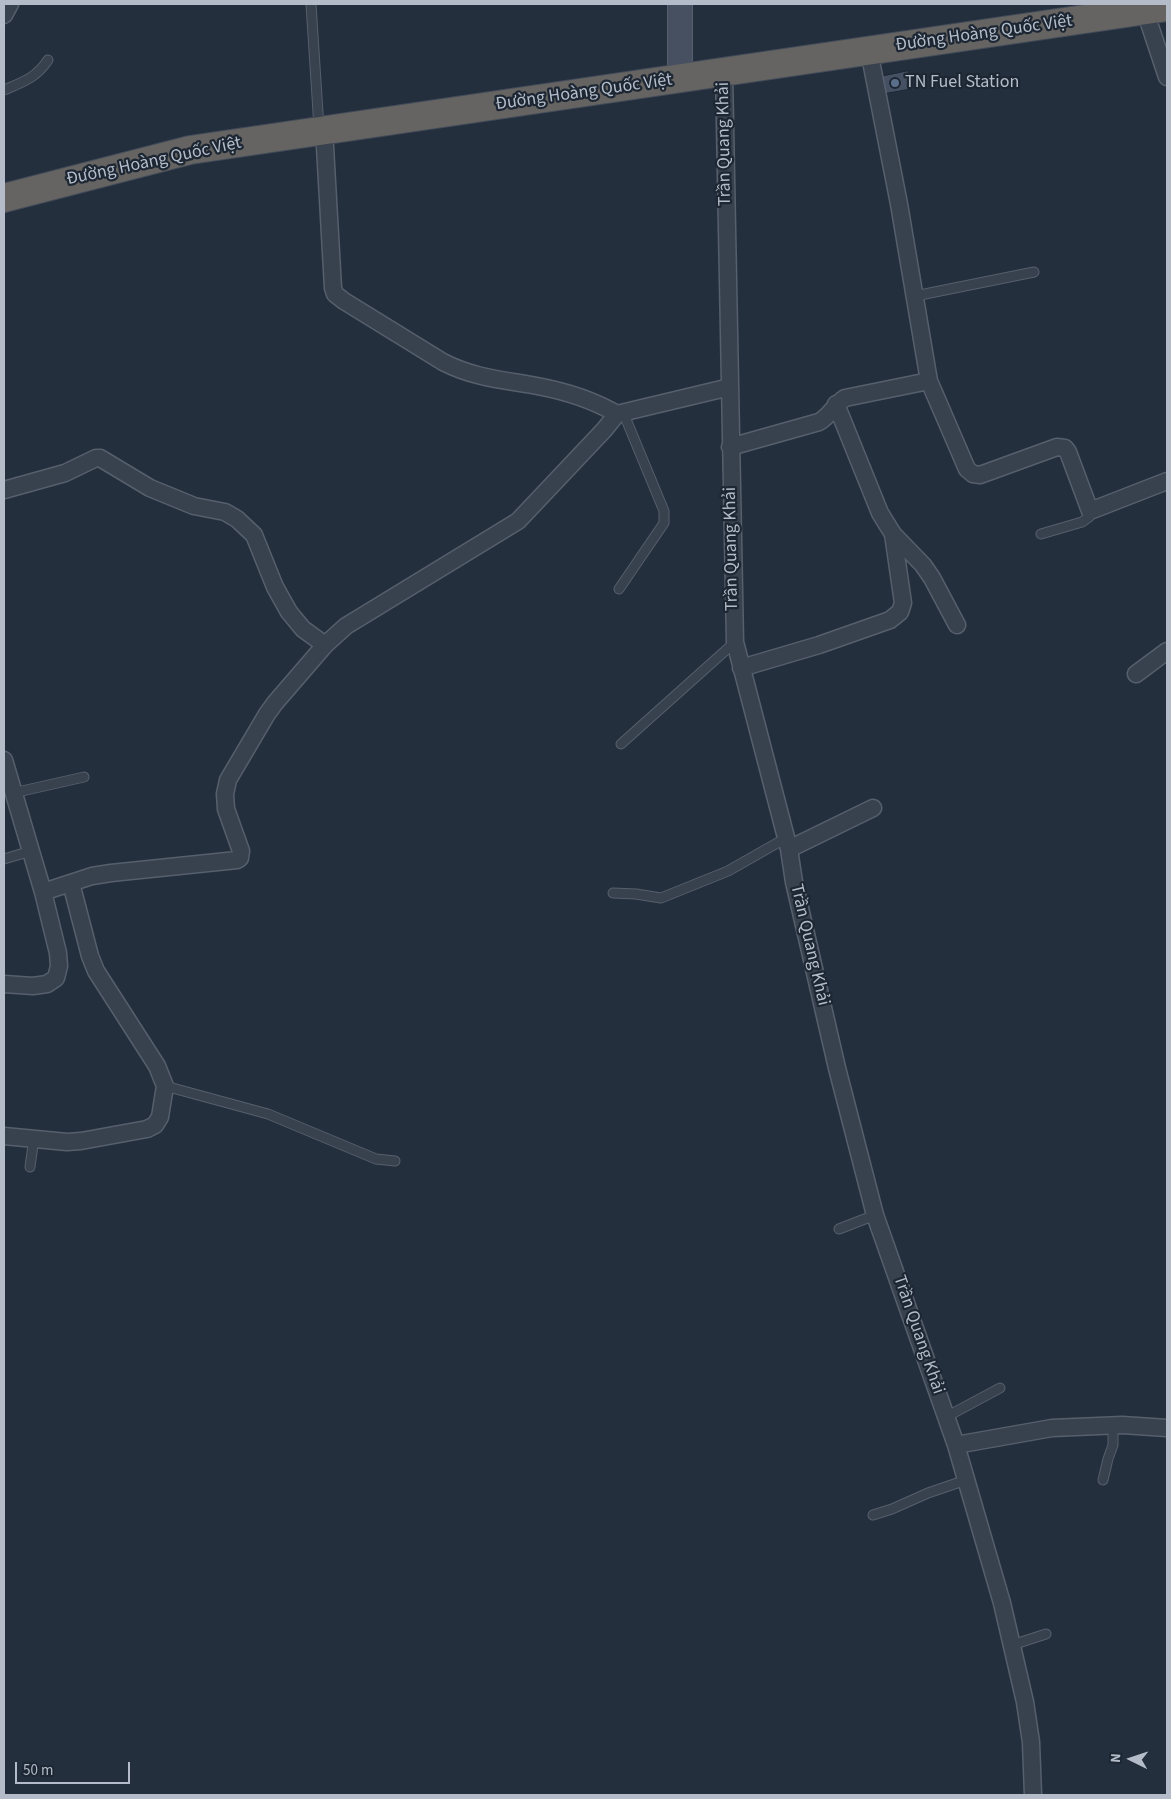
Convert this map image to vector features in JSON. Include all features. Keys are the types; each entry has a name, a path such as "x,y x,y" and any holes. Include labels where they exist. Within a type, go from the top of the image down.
{"highway":[{"name":"Đường Hoàng Quốc Việt","path":"4,198 190,150 1156,9"}],"main road":[{"path":"680,4 680,79"}],"street":[{"path":"4,15 10,4"},
{"path":"1156,9 1167,77"},
{"path":"869,51 929,381 967,469 973,474 980,475 1057,447 1065,448 1090,510 1167,481"},
{"name":"Trần Quang Khải","path":"724,73 735,642 787,844 835,1059 875,1215 956,1445 1002,1603 1025,1702 1031,1742 1033,1795"},
{"path":"321,130 333,282 335,294 339,298 443,362 461,371 554,390 602,405 620,413"},
{"path":"730,447 819,422 828,417 836,404 845,398 929,381"},
{"path":"43,892 111,873 234,861 240,858 241,851 226,809 225,794 228,780 267,714 325,645 346,626 518,521 620,413 730,387"},
{"path":"836,404 880,513 894,534 923,565 957,624"},
{"path":"4,490 65,473 96,458 100,458 150,488 180,501 194,506 225,512 237,519 254,535 275,587 289,612 303,629 325,645"},
{"path":"741,668 819,645 890,620 900,612 903,603 894,534"},
{"path":"1136,674 1167,651"},
{"path":"4,760 43,892 58,953 59,966 56,978 47,984 33,986 4,984"},
{"path":"787,844 874,808"},
{"path":"4,1136 81,1141 147,1129 155,1125 160,1117 165,1086 157,1066 96,971 90,956 70,883"},
{"path":"956,1445 1040,1429 1113,1425 1167,1428"}],"lane":[{"path":"311,4 321,130"},
{"path":"4,90 30,79 40,72 48,60"},
{"path":"915,296 1034,272"},
{"path":"619,589 664,523 665,518 664,511 620,413"},
{"path":"1041,534 1082,522 1089,517 1090,510"},
{"path":"621,744 735,642"},
{"path":"13,793 84,777"},
{"path":"612,894 636,894 661,898 787,844"},
{"path":"4,859 31,851"},
{"path":"165,1086 268,1114 376,1159 395,1161"},
{"path":"30,1167 34,1138"},
{"path":"839,1229 875,1215"},
{"path":"946,1417 1000,1388"},
{"path":"1103,1480 1113,1445 1113,1425"},
{"path":"874,1515 966,1480"},
{"path":"1012,1645 1046,1634"}],"building":[{"name":"TN Fuel Station","path":"908,71 911,89 882,94 879,77"}],"place":[{"name":"TN Fuel Station","path":"895,83"}]}
